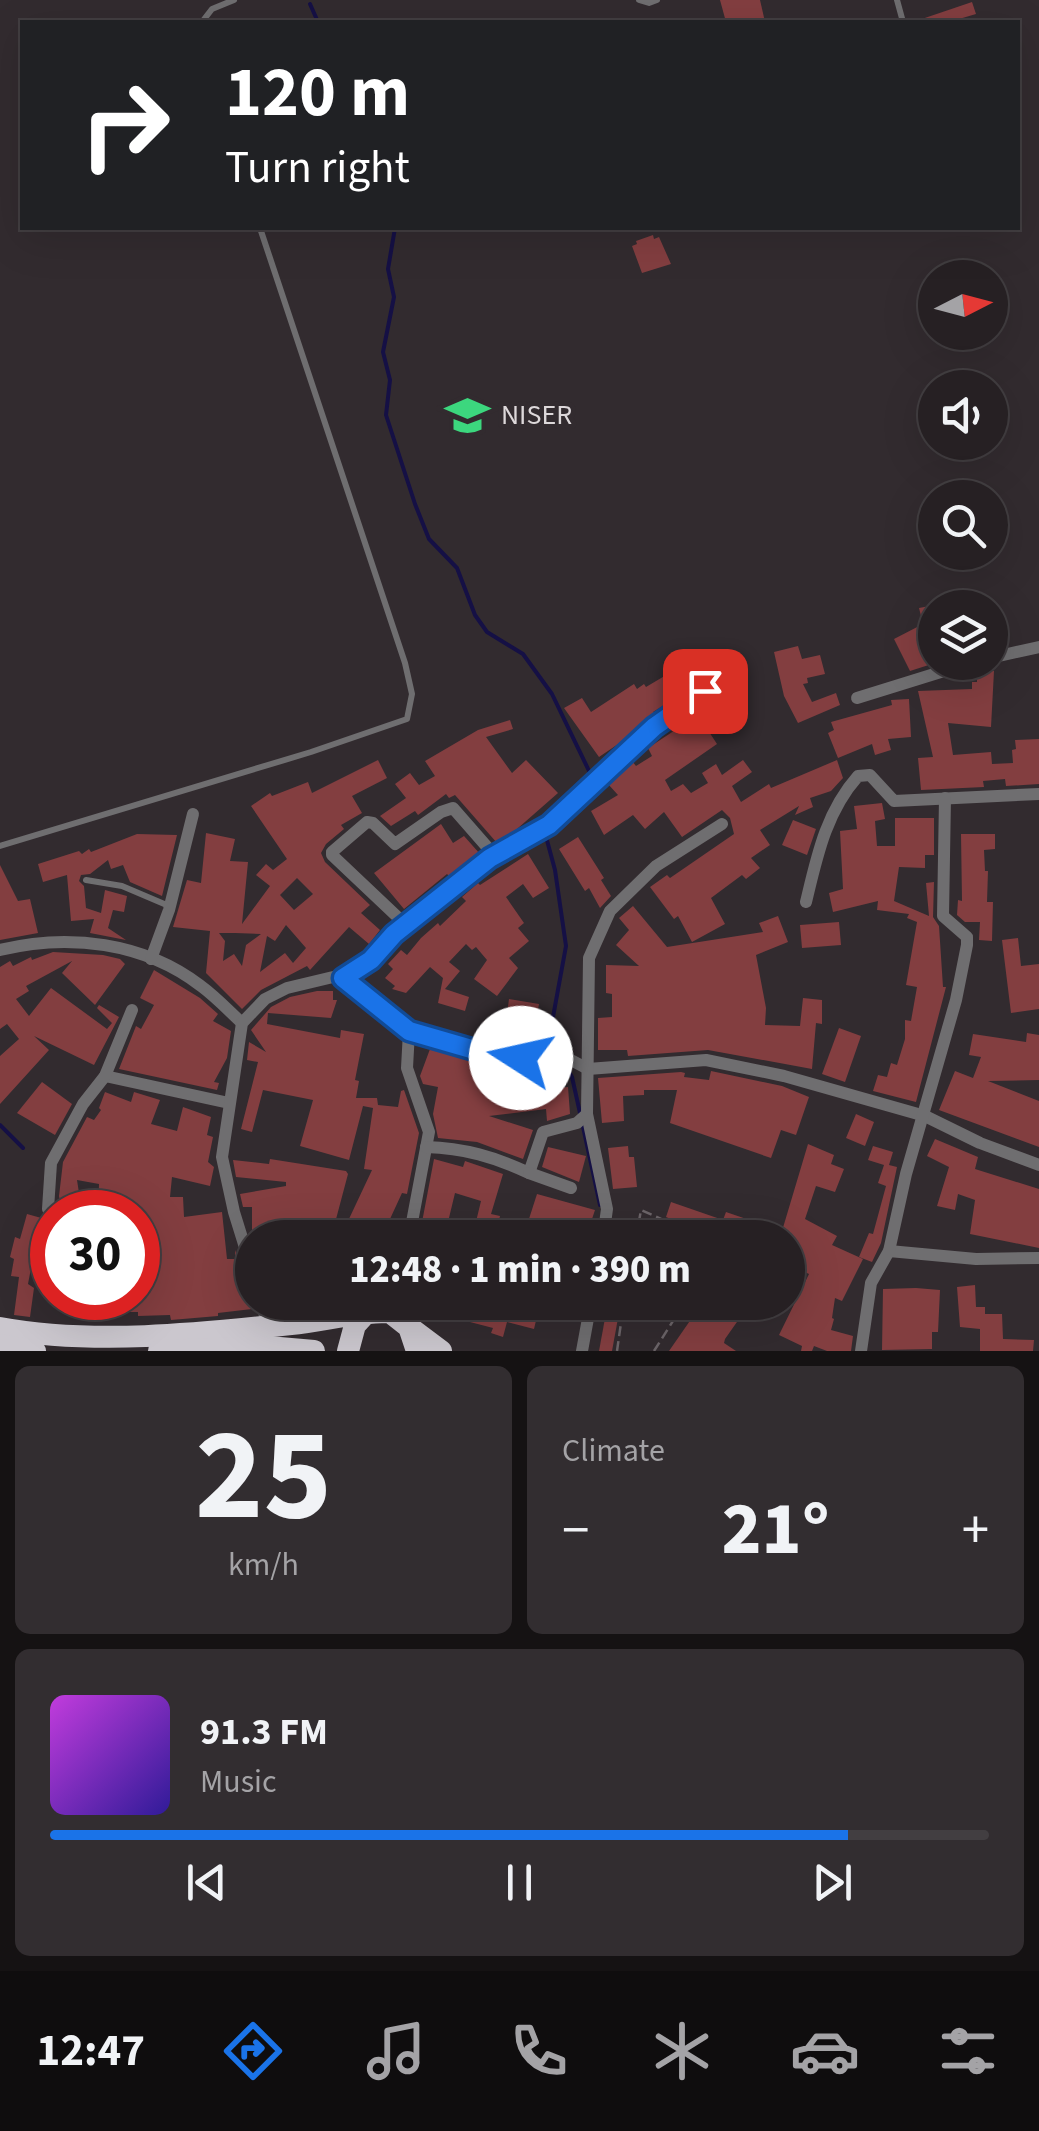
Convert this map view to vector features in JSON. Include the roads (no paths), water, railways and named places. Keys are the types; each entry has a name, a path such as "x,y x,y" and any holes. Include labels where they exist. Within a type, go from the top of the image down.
{"highway":[{"path":"0,1328 52,1335 111,1336 235,1318"},
{"path":"348,1351 360,1320"},
{"path":"401,1320 417,1351"},
{"path":"405,1320 441,1351"},
{"path":"158,1351 268,1347 314,1351"}],"street":[{"path":"1008,654 1039,647"},
{"path":"857,698 918,679"},
{"path":"236,1220 222,1156 242,1022 265,998 288,988 343,978 371,960 406,925 495,856 545,827 654,727 705,691"},
{"path":"806,902 826,829 836,805 858,776 870,775 894,801 1039,794"},
{"path":"861,1351 871,1283 888,1252 956,1000 967,944 967,937 944,916 945,798"},
{"path":"406,925 332,854 367,822 373,822 395,844 453,808 495,856"},
{"path":"151,959 170,906 193,814"},
{"path":"605,1220 607,1209 583,1118 588,1069 588,958 610,911 656,866 722,824"},
{"path":"0,950 70,941 114,946 151,959 200,984 242,1022"},
{"path":"343,978 409,1031 485,1053 562,1060 588,1069 717,1061 925,1116 1039,1165"},
{"path":"49,1190 51,1163 83,1104 104,1076 132,1010"},
{"path":"409,1031 407,1068 430,1132 412,1220"},
{"path":"104,1076 229,1103"},
{"path":"529,1173 543,1132 583,1118"},
{"path":"426,1147 496,1157 571,1188"},
{"path":"888,1252 976,1259 1039,1258"},
{"path":"582,1351 588,1320"}],"lane":[{"path":"204,20 212,9 234,0"},
{"path":"639,0 657,0"},
{"path":"0,846 311,752 406,719 412,694 405,663 261,230"},
{"path":"86,880 122,886 170,906"}],"waterway":[{"path":"310,4 317,20"},
{"path":"395,230 388,269 394,297 383,352 390,380 386,415 415,504 429,539 457,568 475,615 487,632 523,654 552,694 591,775 583,785"},
{"path":"545,833 555,870 566,946 549,1039 561,1056"},
{"path":"565,1065 572,1077 580,1113"},
{"path":"582,1122 600,1205"},
{"path":"0,1125 23,1148"}],"place":[{"name":"NISER","path":"468,415"}]}
